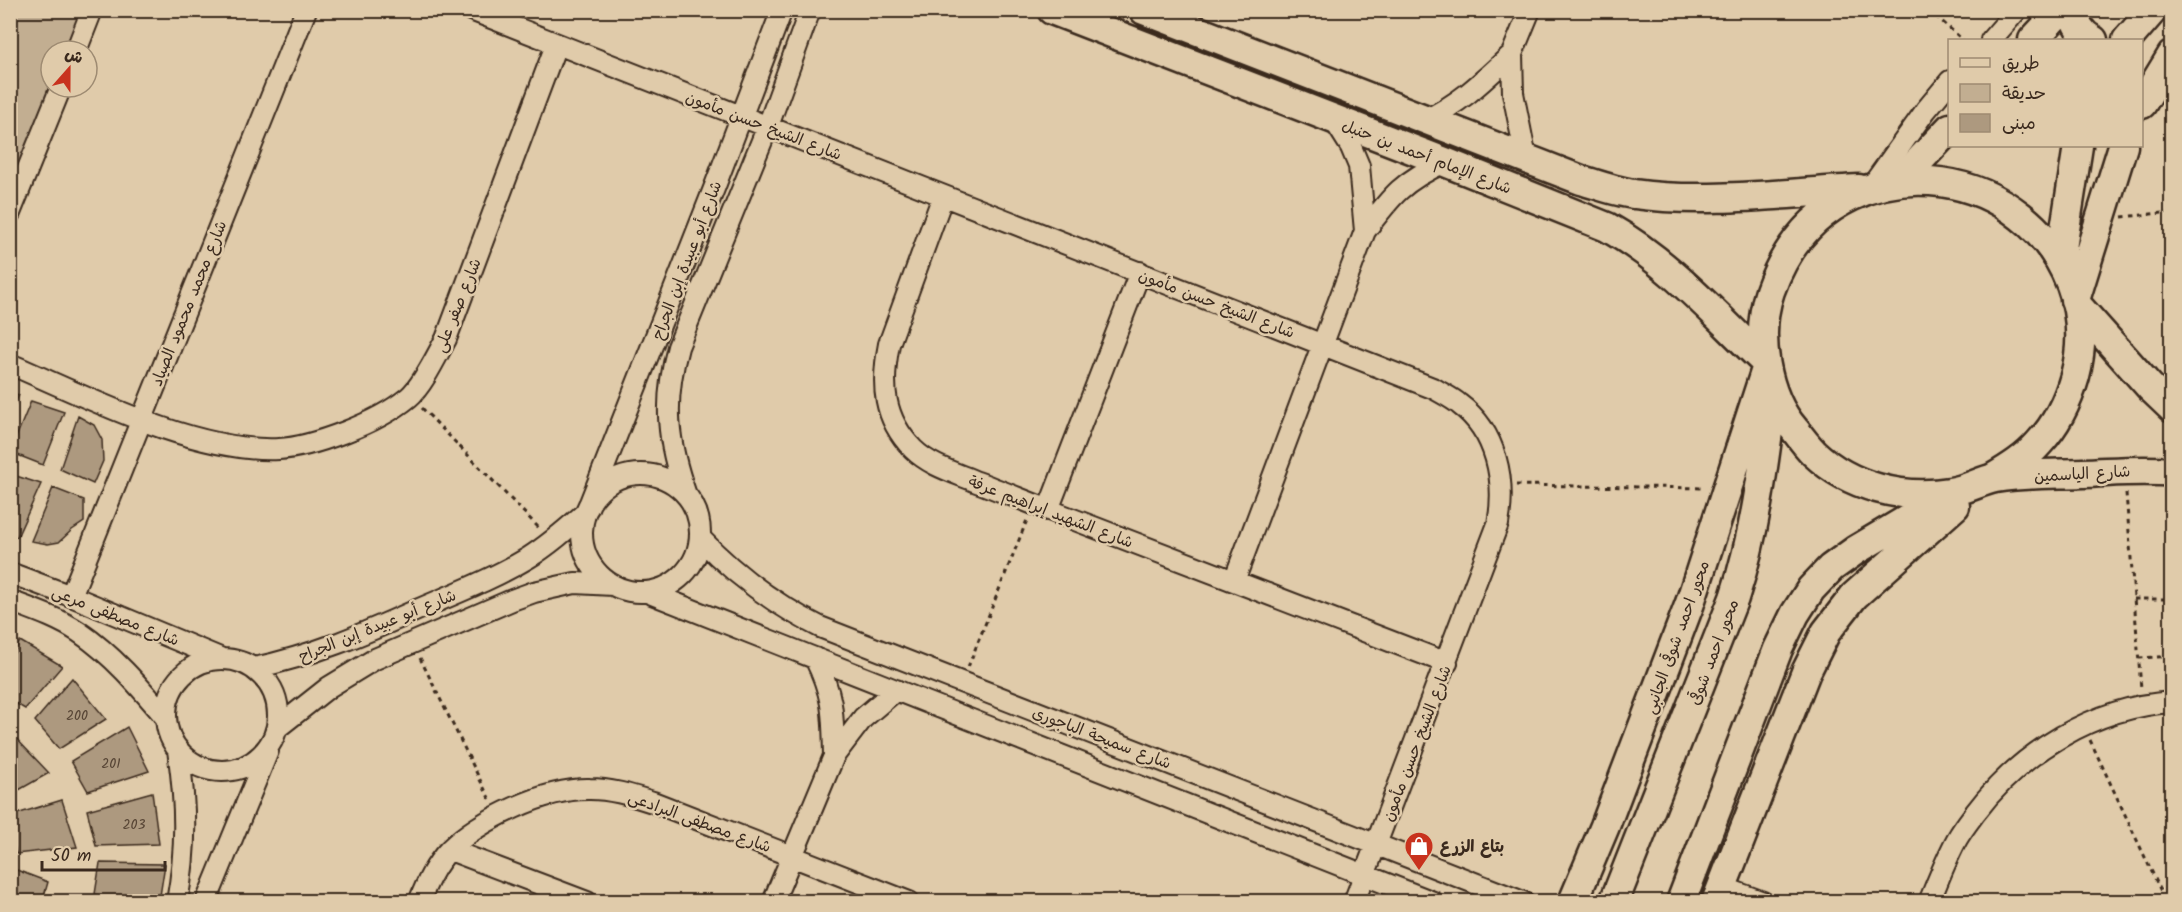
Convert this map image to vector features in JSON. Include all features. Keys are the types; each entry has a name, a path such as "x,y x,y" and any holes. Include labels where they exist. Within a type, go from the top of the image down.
{"street":[{"path":"81,39 92,10"},
{"name":"شارع محمد محمود الصياد","path":"71,596 306,10"},
{"name":"شارع الشيخ حسن مأمون","path":"471,10 1323,344 1435,389 1461,405 1482,428 1496,455 1502,484 1502,504 1498,524 1447,663 1353,902"},
{"name":"شارع أبو عبيدة إبن الجراح","path":"254,668 292,660 352,639 499,574 530,557 552,541 587,510 782,10"},
{"name":"شارع أبو عبيدة إبن الجراح","path":"686,495 674,461 669,426 669,387 678,347 768,126 810,10"},
{"name":"شارع الإمام أحمد بن حنبل","path":"1052,10 1607,227 1631,240 1653,257 1768,375"},
{"name":"شارع الإمام أحمد بن حنبل","path":"1144,10 1581,180 1632,194 1666,198 1869,188"},
{"path":"1526,158 1513,93 1512,54 1530,10"},
{"path":"1992,39 2017,10"},
{"path":"2034,39 2061,10"},
{"path":"2073,10 2081,31 2092,39"},
{"path":"2128,39 2153,10"},
{"name":"شارع صفر على","path":"10,364 141,420 200,438 248,448 280,449 319,441 354,428 410,396 433,364 446,339 556,45"},
{"path":"1425,120 1466,96 1512,54"},
{"path":"2143,102 2172,54"},
{"path":"1327,81 1325,116 1351,147 1359,166 1365,231"},
{"path":"1869,188 1948,83"},
{"path":"10,213 56,99"},
{"path":"1900,181 1948,130"},
{"path":"2060,261 2079,147"},
{"path":"2076,303 2123,147"},
{"path":"1234,581 1365,231 1389,199 1403,185 1419,173 1445,162"},
{"path":"1681,902 1778,649 1794,614 1811,589 1832,567 1856,550 1952,492 1986,481 2018,463 2040,443 2057,419 2070,392 2078,364 2080,335 2076,303 2060,261 2038,231 2009,206 1976,189 1939,180 1900,181 1869,188 1839,202 1814,221 1793,244 1767,300 1763,331 1768,375 1790,426 1815,453 1845,475 1879,489 1915,495 1952,492"},
{"name":"شارع الشهيد إبراهيم عرفة","path":"943,196 889,344 884,369 884,392 888,408 900,434 915,451 936,465 1041,507 1447,663"},
{"path":"1041,507 1140,272"},
{"path":"2076,303 2150,387 2172,408"},
{"name":"محور احمد شوقى الجانبى","path":"1573,902 1605,826 1690,603 1726,488 1768,375"},
{"name":"محور احمد شوقى","path":"1614,902 1747,560 1760,495 1768,375"},
{"name":"شارع الياسمين","path":"1986,481 2124,470 2172,472"},
{"path":"645,474 668,481 686,495 695,508 700,538 695,558 683,575 667,586 647,592 635,592 613,585 597,572 586,554 582,534 587,510 602,489 622,477 645,474"},
{"path":"1762,902 1719,894 1806,672 1826,632 1854,597 1986,481"},
{"name":"شارع سميحة الباجورى","path":"700,538 743,580 793,614 820,627 1524,902"},
{"name":"شارع مصطفى مرعى","path":"10,573 220,658"},
{"name":"شارع أبو عبيدة إبن الجراح","path":"206,902 274,736 329,687 375,659 534,592 575,583 613,585"},
{"name":"شارع سميحة الباجورى","path":"647,592 1433,902"},
{"name":"شارع مصطفى مرعى","path":"10,601 52,617 98,645 126,672 166,718"},
{"path":"220,658 238,660 254,668 267,680 275,694 279,711 274,736 259,758 243,767 226,771 208,769 192,762 178,750 169,735 166,718 168,700 175,684 187,670 202,662 220,658"},
{"path":"815,658 830,694 833,712 834,756"},
{"path":"773,902 834,756 863,717 896,690"},
{"path":"1929,902 1958,837 1991,792 2034,753 2083,725 2112,713 2172,702"},
{"path":"177,902 183,866 185,827 184,789 178,750"},
{"name":"شارع مصطفى البرادعى","path":"419,902 429,877 450,850 498,817 530,800 559,791 591,789 622,793 653,802 909,902"},
{"path":"450,850 587,902"}],"path":[{"path":"1929,10 1963,39"},
{"path":"2100,219 2172,212"},
{"path":"410,396 552,541"},
{"path":"2124,470 2142,706"},
{"path":"1502,484 1726,488"},
{"path":"962,683 1041,507"},
{"path":"2134,599 2172,599"},
{"path":"412,643 498,817"},
{"path":"2139,658 2172,656"},
{"path":"2083,725 2166,902"}],"green space":[{"path":"11,11 83,11 72,39 39,39 39,99 46,99 11,191"}],"building":[{"path":"10,392 19,395 10,414"},
{"path":"31,401 64,412 43,465 10,452"},
{"path":"78,416 94,425 102,440 103,461 93,484 60,469"},
{"path":"10,474 41,484 17,537 10,535"},
{"path":"53,488 84,500 84,522 59,542 48,544 31,541"},
{"path":"20,641 62,666 25,709 10,700 10,660"},
{"path":"72,678 106,719 59,749 35,721"},
{"path":"127,727 149,771 88,791 71,761"},
{"path":"10,732 49,773 10,795"},
{"path":"152,792 159,844 96,846 87,810"},
{"path":"62,800 77,847 16,854 10,828 10,816"},
{"path":"100,863 165,864 159,902 115,902 95,894"},
{"path":"14,869 48,882 44,896 57,902 10,900 10,878"}],"place":[{"name":"بتاع الزرع","path":"1419,872"}]}
